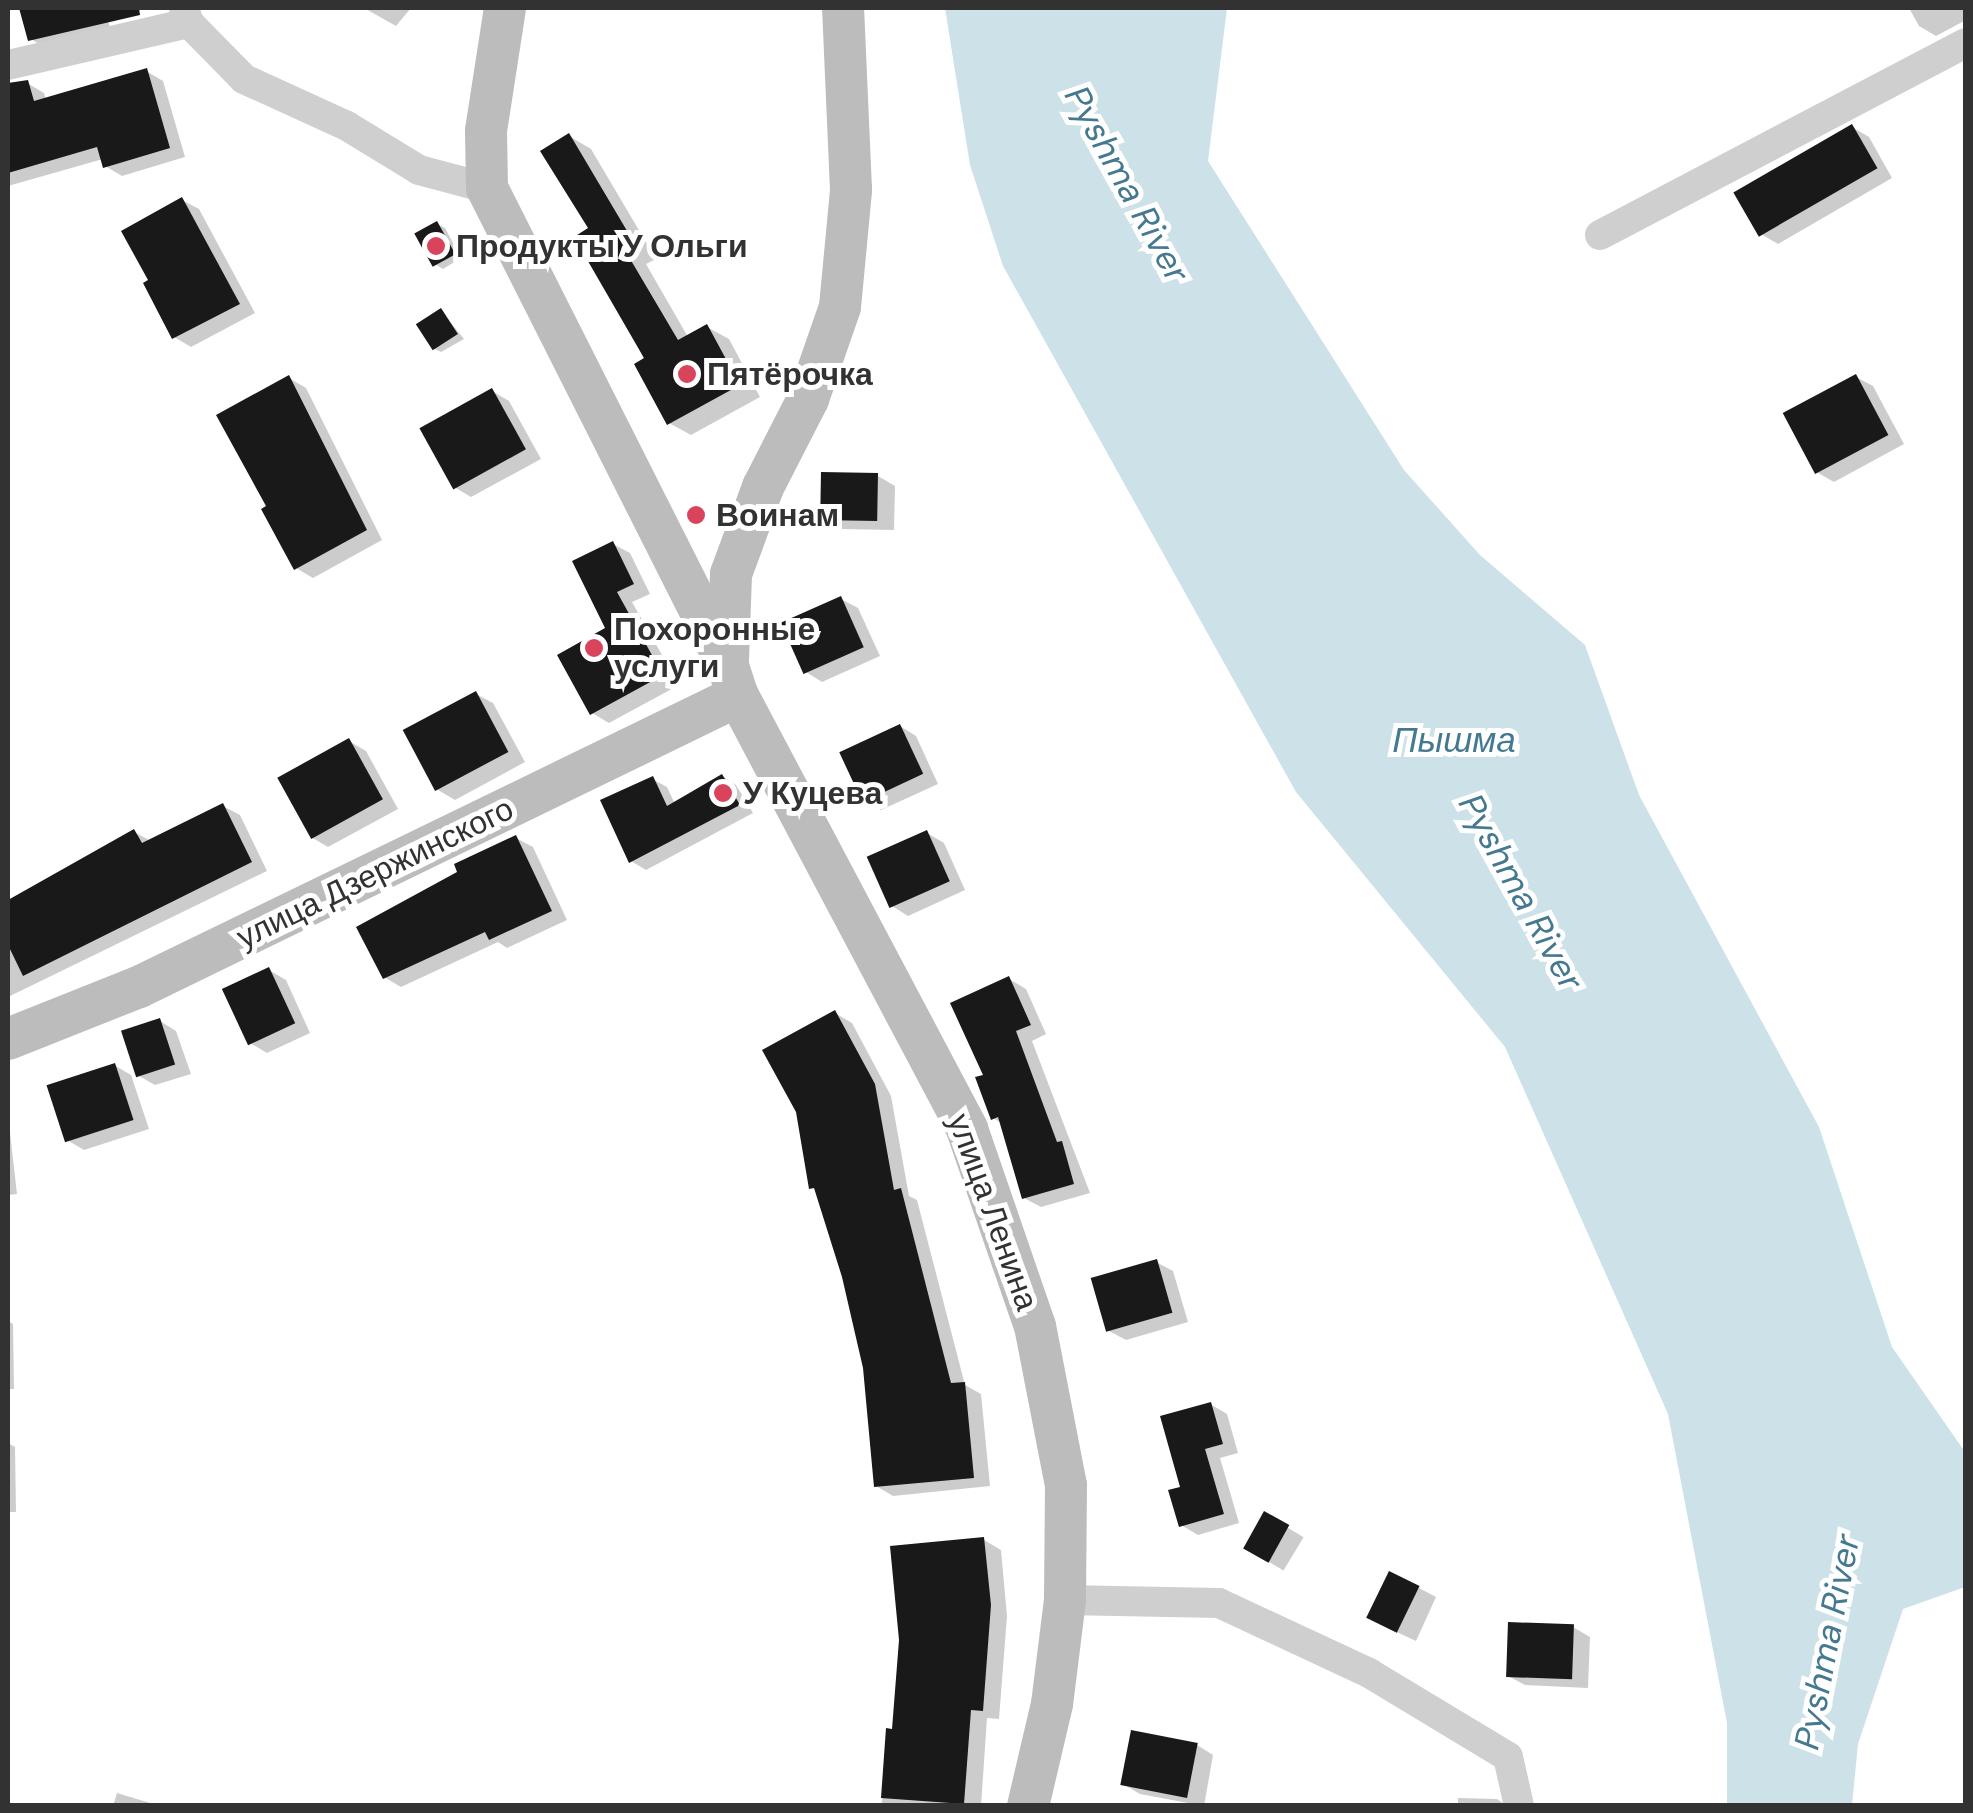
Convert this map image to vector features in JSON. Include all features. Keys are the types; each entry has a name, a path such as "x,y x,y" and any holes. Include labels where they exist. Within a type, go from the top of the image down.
{"main road":[{"path":"487,188 486,131 505,8"},
{"path":"733,681 732,574 763,487 808,399 840,307 851,190 842,8"},
{"name":"улица Ленина","path":"487,188 733,681 967,1129 1035,1326 1066,1485 1065,1600 1052,1704 1028,1806"},
{"name":"улица Дзержинского","path":"8,1040 140,988 733,681"}],"street":[{"path":"8,65 187,15 244,79 347,126 419,170 487,188"},
{"path":"1600,235 1966,42"},
{"path":"1065,1600 1219,1603 1369,1674 1508,1757 1518,1806"}],"water":[{"name":"Пышма","path":"945,8 1227,8 1208,161 1404,470 1480,555 1585,645 1639,795 1819,1127 1892,1347 1965,1452 1965,1587 1903,1609 1858,1744 1852,1805 1727,1805 1727,1723 1668,1414 1505,1047 1296,792 1003,266 970,165"}],"building":[{"path":"19,8 139,8 140,15 28,41"},
{"path":"147,68 170,148 103,168 97,147 8,173 8,83 28,80 34,101"},
{"path":"1852,124 1878,168 1759,237 1733,192"},
{"path":"569,133 636,246 626,252 678,340 707,324 740,385 667,425 634,364 644,358 574,237 588,228 540,151"},
{"path":"182,197 240,304 172,339 143,283 148,280 121,231"},
{"path":"437,221 455,254 433,267 414,234"},
{"path":"441,308 458,334 433,350 416,324"},
{"path":"1856,374 1888,435 1815,474 1783,413"},
{"path":"289,375 367,530 294,570 261,509 266,506 216,415"},
{"path":"492,388 526,449 453,489 419,428"},
{"path":"821,472 878,473 877,521 820,520"},
{"path":"613,541 634,584 617,592 663,675 590,715 557,655 605,628 572,561"},
{"path":"841,596 864,647 803,674 781,623"},
{"path":"476,691 508,752 435,791 403,730"},
{"path":"900,724 923,774 863,802 839,752"},
{"path":"349,738 383,799 311,839 277,778"},
{"path":"722,774 740,805 629,863 600,800 653,776 667,806"},
{"path":"223,803 252,862 23,976 8,945 8,900 134,829 142,843"},
{"path":"927,830 950,881 889,908 867,857"},
{"path":"516,835 552,911 489,940 485,932 383,979 356,927 457,872 454,864"},
{"path":"269,967 295,1023 248,1045 222,989"},
{"path":"1009,976 1031,1025 1016,1031 1057,1142 1062,1141 1074,1184 1022,1199 998,1117 991,1120 975,1077 983,1075 950,1003"},
{"path":"835,1010 875,1084 894,1190 901,1188 951,1383 965,1382 974,1478 874,1487 863,1368 842,1277 814,1188 809,1189 796,1112 762,1050"},
{"path":"160,1018 175,1065 136,1077 121,1031"},
{"path":"115,1063 134,1120 65,1142 47,1085"},
{"path":"1157,1259 1172,1313 1106,1332 1091,1278"},
{"path":"1211,1402 1223,1444 1205,1449 1224,1514 1179,1527 1168,1490 1180,1487 1160,1416"},
{"path":"1264,1511 1289,1525 1269,1563 1243,1549"},
{"path":"984,1537 991,1605 983,1711 971,1710 964,1804 881,1798 886,1728 892,1729 899,1640 890,1546"},
{"path":"1389,1571 1420,1586 1397,1633 1366,1618"},
{"path":"1508,1622 1574,1624 1572,1679 1506,1677"},
{"path":"1131,1730 1198,1743 1187,1798 1120,1785"}],"place":[{"name":"Продукты У Ольги","path":"436,246"},
{"name":"Пятёрочка","path":"687,374"},
{"name":"Воинам","path":"696,515"},
{"name":"Похоронные услуги","path":"594,648"},
{"name":"У Куцева","path":"723,793"}],"water label":[{"name":"Pyshma River","path":"1127,184"},
{"name":"Pyshma River","path":"1521,892"},
{"name":"Pyshma River","path":"1827,1642"}]}
